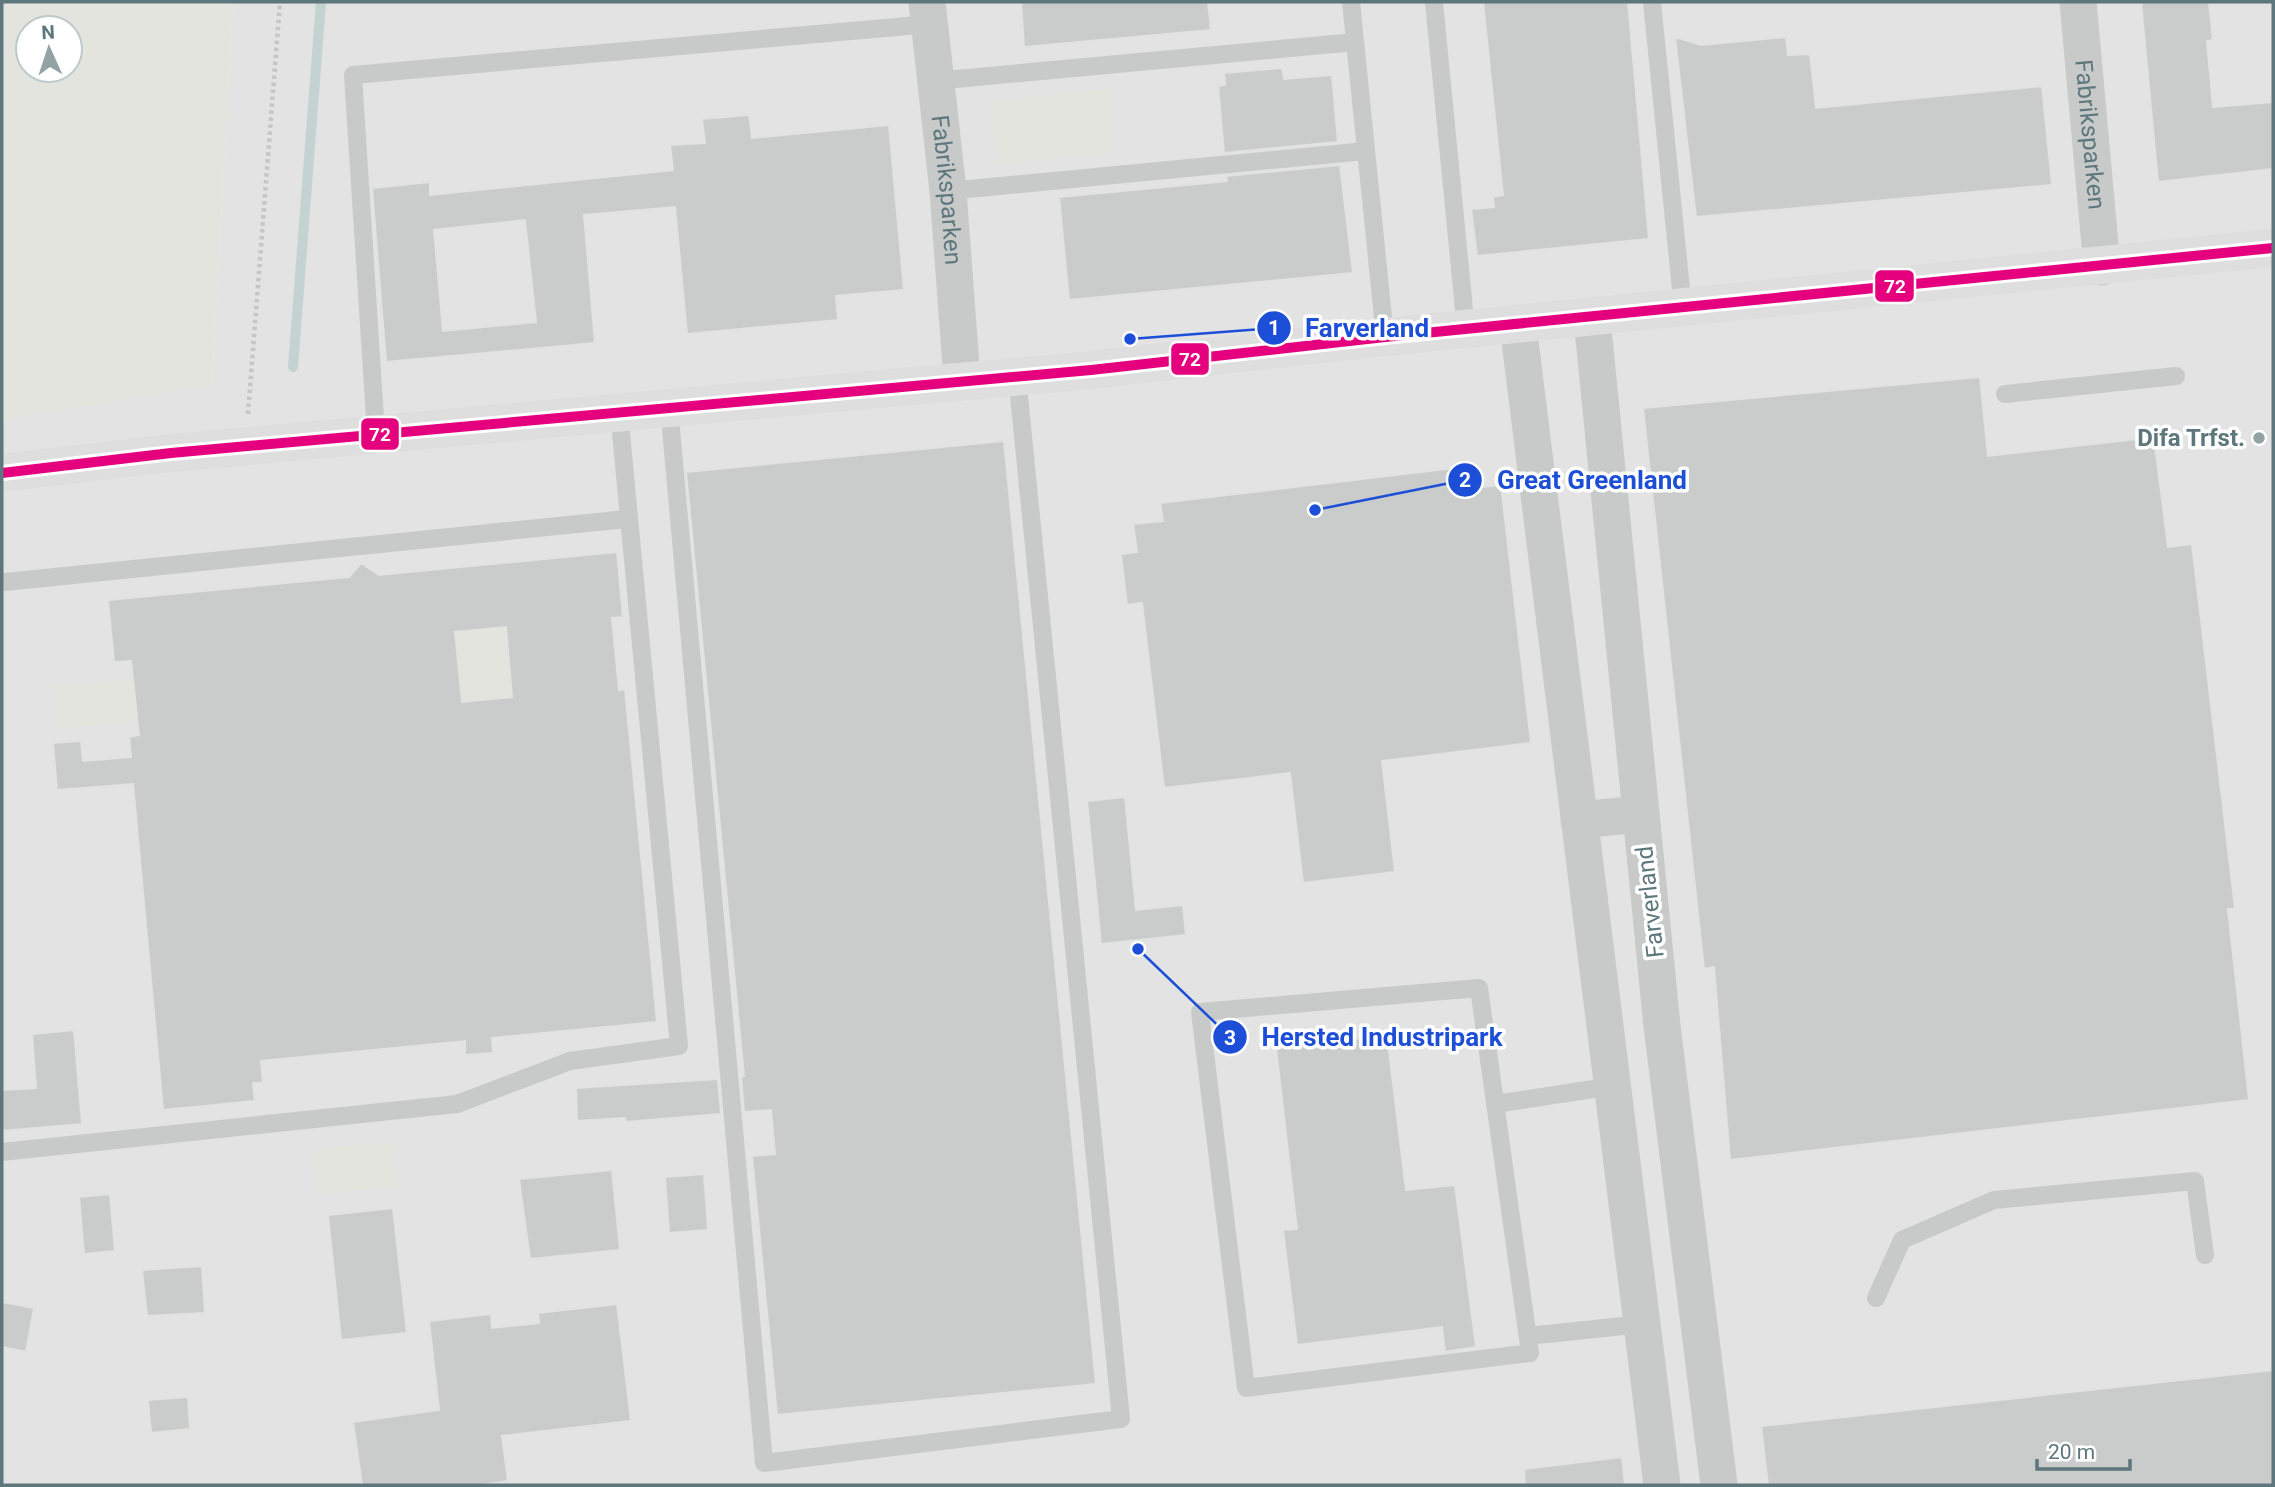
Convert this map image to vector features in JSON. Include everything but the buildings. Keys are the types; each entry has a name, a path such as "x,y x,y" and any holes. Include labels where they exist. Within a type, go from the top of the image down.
{"street":[{"name":"Fabriksparken","path":"2078,2 2102,267"},
{"name":"Fabriksparken","path":"928,13 948,191 962,380"},
{"path":"2,473 246,446 1017,376 2273,248"},
{"name":"Farverland","path":"1592,318 1662,1026 1719,1485"},
{"path":"1518,325 1662,1485"},
{"path":"1580,820 1642,814"},
{"path":"1642,1324 1698,1317"},
{"path":"1656,1431 1711,1424"}],"lane":[{"path":"1351,2 1385,337"},
{"path":"1434,2 1466,330"},
{"path":"1652,2 1683,309"},
{"path":"376,434 353,75 928,13"},
{"path":"934,81 1355,42"},
{"path":"948,191 1366,151"},
{"path":"669,407 764,1463 1121,1419 1017,376"},
{"path":"2005,394 2176,376"},
{"path":"2,1152 457,1104 570,1061 679,1046 632,534 627,519 619,412"},
{"path":"3,577 627,519"},
{"path":"1479,988 1528,1336 1530,1353 1246,1388 1200,1012 1479,988"},
{"path":"1495,1104 1613,1086"},
{"path":"1876,1298 1902,1240 1994,1200 2195,1181 2205,1255"},
{"path":"1528,1336 1642,1324"}],"path":[{"path":"246,446 280,2"}],"shaded area":[{"path":"2,2 233,2 212,384 2,421"},
{"path":"233,2 2273,2 2273,1485 2,1485 2,412 212,384"},
{"path":"1111,88 1116,153 998,164 990,102"},
{"path":"506,627 512,697 424,706 417,636"},
{"path":"133,679 137,722 56,729 52,686"},
{"path":"394,1142 398,1187 318,1194 314,1149"}],"waterway":[{"path":"293,367 321,2"}],"transit line":[{"name":"72","path":"2,473 171,453 1091,370 1385,337 2273,248"}],"place":[{"name":"Farverland","path":"1130,339"},
{"name":"Difa Trfst.","path":"2259,438"},
{"name":"Great Greenland","path":"1315,510"},
{"name":"Hersted Industripark","path":"1138,949"}]}
